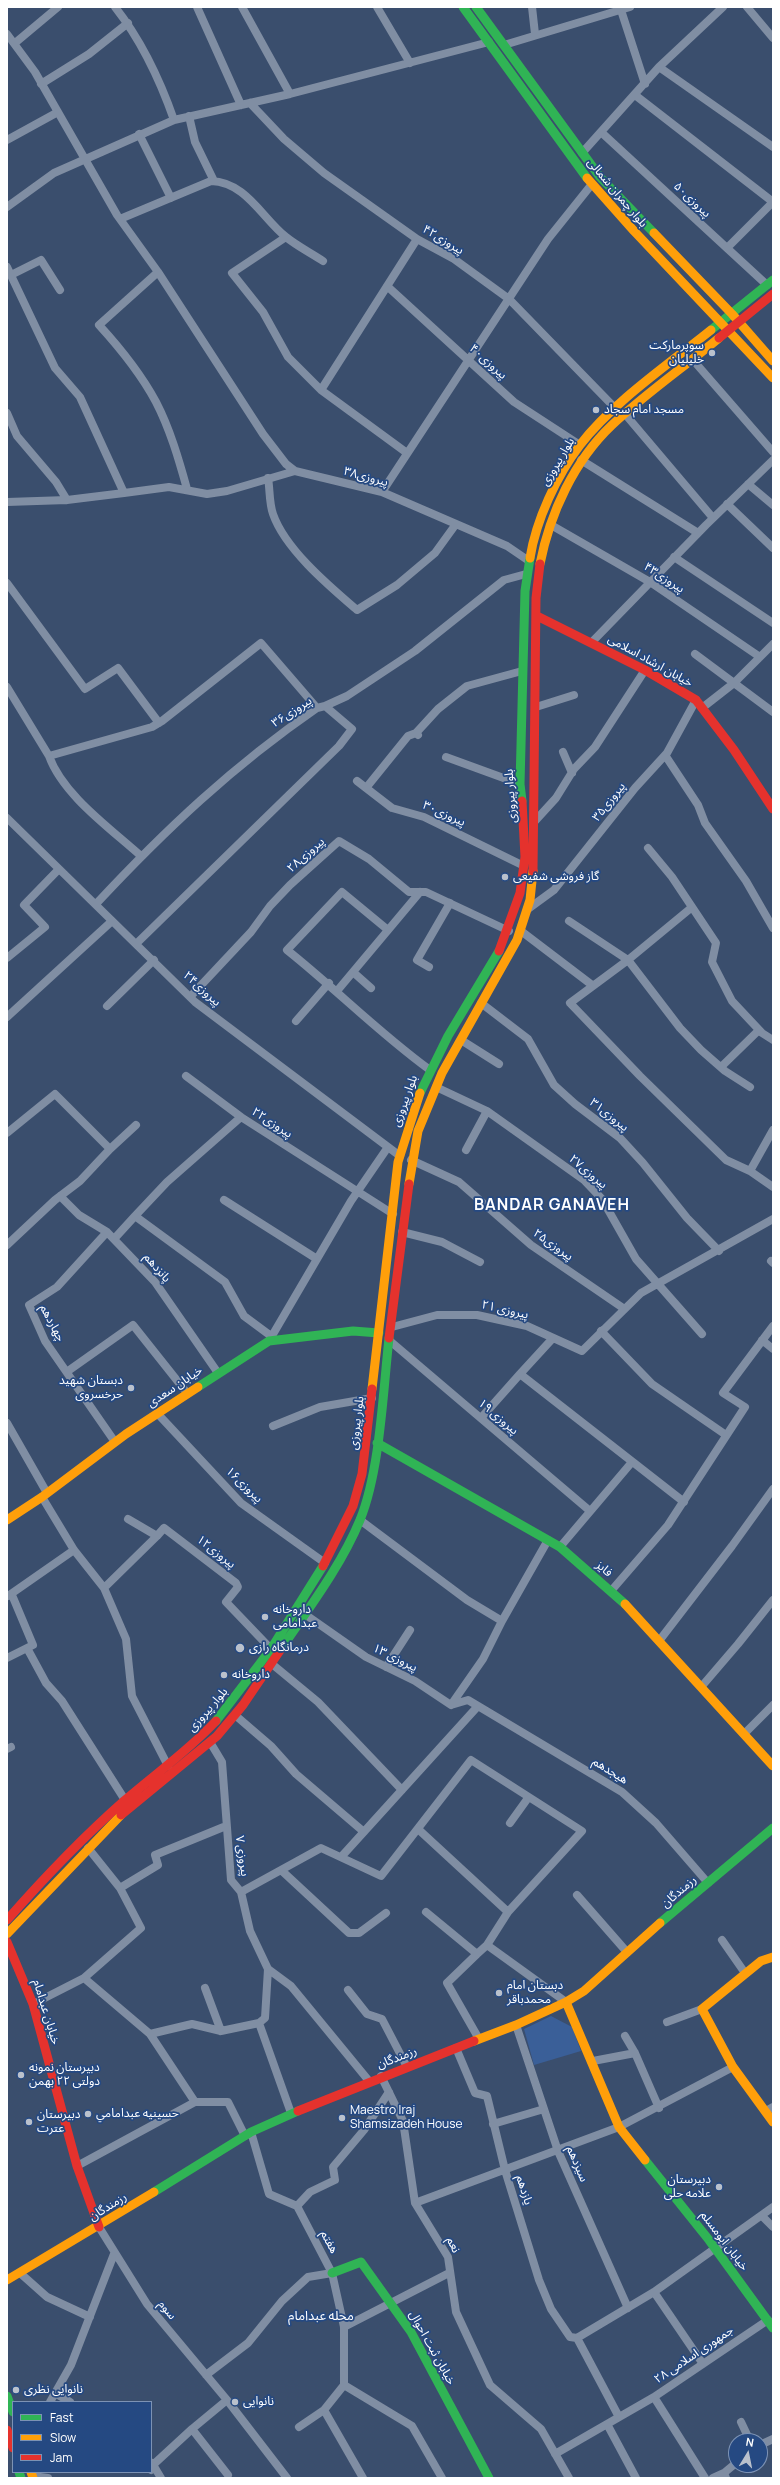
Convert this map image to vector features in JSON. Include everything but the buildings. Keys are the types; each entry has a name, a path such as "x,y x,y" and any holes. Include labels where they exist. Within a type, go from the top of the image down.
{"street":[{"path":"15,43 58,7"},
{"path":"115,7 128,23 165,94 174,120"},
{"path":"197,7 241,105"},
{"path":"242,7 290,94"},
{"path":"377,7 410,63"},
{"name":"بلوار چمران شمالی","path":"464,7 592,184 648,248 730,330 773,378"},
{"name":"بلوار چمران شمالی","path":"476,7 600,177 732,314 773,361"},
{"path":"532,7 535,34"},
{"path":"504,45 535,34 630,7"},
{"path":"582,153 659,67 723,7"},
{"path":"747,7 773,38"},
{"path":"620,9 645,84"},
{"path":"41,84 89,54 128,23"},
{"path":"7,34 15,43 41,84 120,219 158,272 263,434 286,464 294,471"},
{"path":"7,207 54,173 84,158 174,120 290,94 489,42"},
{"path":"659,67 773,147"},
{"path":"634,95 773,202 727,248"},
{"name":"پیروزی۴۲","path":"250,103 284,139 324,172 417,239 454,259 509,299 615,408"},
{"path":"7,140 58,112"},
{"path":"189,116 195,142 214,182"},
{"name":"پیروزی۵۰","path":"601,132 727,248 770,282"},
{"path":"139,134 170,198"},
{"path":"120,219 170,198 214,182 222,182 244,193 286,237 323,261"},
{"path":"382,492 564,216 592,184"},
{"path":"286,237 232,273 263,312 288,357 321,390 407,453"},
{"path":"321,390 417,239"},
{"path":"11,275 41,260 60,290"},
{"path":"7,267 55,368 80,397 124,493"},
{"path":"158,272 99,325 120,349 156,402 177,452 187,489"},
{"name":"بلوار پیروزی","path":"7,1920 63,1857 126,1800 200,1738 222,1713 271,1650 325,1563 343,1530 358,1487 372,1398 378,1333 400,1156 416,1100 430,1070 502,946 509,931 520,893 524,866 525,819 520,784 522,671 526,574 547,506 562,474 580,445 615,408 770,282"},
{"name":"پیروزی۴۰","path":"387,286 514,402 580,445"},
{"name":"بلوار پیروزی","path":"7,1934 88,1848 131,1805 210,1742 235,1715 306,1615 360,1520 370,1487 377,1443 411,1160 418,1131 436,1087 481,1003 509,957 521,931 528,909 535,854 537,616 539,563 551,525 581,460 608,429 773,295"},
{"path":"754,309 750,326 755,340"},
{"path":"693,360 773,452"},
{"path":"7,413 17,436 56,482 67,500"},
{"path":"625,414 713,518"},
{"path":"581,460 698,533"},
{"path":"591,643 674,557 773,460"},
{"name":"پیروزی۳۸","path":"7,502 67,500 169,487 187,489 207,494 227,491 294,471 382,492 507,546 529,561"},
{"path":"268,478 273,514 284,532 311,570 357,610 397,585 434,553 456,524"},
{"path":"748,484 773,505"},
{"path":"727,504 773,548"},
{"path":"547,506 557,510"},
{"name":"پیروزی۴۳","path":"551,525 650,582 760,656"},
{"path":"674,557 773,623"},
{"name":"پیروزی۳۶","path":"96,904 189,808 247,759 321,707 381,675 415,651 504,580 526,574"},
{"path":"7,583 85,689 118,668 159,723"},
{"name":"خیابان ارشاد اسلامی","path":"537,616 645,670 696,700 734,750 773,809"},
{"path":"49,756 159,723 261,643 321,707 352,729 339,746 137,943"},
{"path":"702,708 734,683 773,644"},
{"path":"695,654 773,712"},
{"path":"535,821 556,798 572,773 595,747 645,670"},
{"path":"366,788 408,736 417,734 438,709 467,686 522,671"},
{"path":"7,687 49,756 53,767 74,795 141,856"},
{"path":"536,707 574,695"},
{"name":"پیروزی۳۵","path":"528,909 554,890 635,788 664,755 696,700"},
{"path":"563,752 572,773"},
{"path":"664,755 698,805 705,823 746,881 773,928"},
{"path":"446,757 520,784"},
{"name":"پیروزی۳۰","path":"357,781 392,808 424,817 524,866"},
{"name":"پیروزی۲۴","path":"7,818 137,943 190,997 400,1156"},
{"name":"پیروزی۲۸","path":"190,997 251,932 270,906 290,885 339,841 369,859 408,892 426,892 509,931"},
{"path":"648,848 672,877 691,908 716,943 712,962 732,1001 759,1030 773,1040"},
{"path":"7,958 45,927 24,905 59,869"},
{"path":"388,930 342,892 287,950 329,983 399,1048 430,1070"},
{"path":"337,991 420,892"},
{"path":"429,967 417,960 450,903"},
{"path":"691,908 628,960 592,985 570,1003 640,1076 726,1160 750,1171 773,1187"},
{"path":"7,1017 112,920"},
{"path":"569,921 628,960 680,1028 721,1067 750,1087"},
{"path":"521,931 592,985"},
{"path":"107,1006 154,960"},
{"path":"353,972 371,988"},
{"path":"296,1021 329,983"},
{"name":"پیروزی۳۱","path":"481,1003 528,1039 554,1085 575,1104 620,1138 643,1163 687,1218 719,1251"},
{"path":"721,1067 759,1030"},
{"path":"461,1040 499,1064"},
{"path":"186,1076 241,1117"},
{"name":"پیروزی۲۷","path":"436,1087 487,1111 584,1180 602,1199 636,1259 702,1334"},
{"path":"7,1133 55,1094 110,1149"},
{"path":"466,1150 487,1111"},
{"name":"پیروزی۲۲","path":"114,1239 167,1182 241,1117 357,1193 393,1214"},
{"path":"7,1245 60,1196 80,1181 110,1149 136,1125"},
{"path":"750,1171 773,1130"},
{"path":"135,1216 225,1282 244,1316 270,1338 357,1193 388,1147"},
{"name":"پیروزی۲۵","path":"411,1160 459,1182 531,1245 623,1308"},
{"name":"پانزدهم","path":"60,1196 79,1215 107,1232 155,1282 218,1373"},
{"path":"224,1200 317,1259"},
{"path":"726,1435 652,1384 601,1331 641,1292 719,1251 773,1219"},
{"name":"چهاردهم","path":"107,1232 57,1286 29,1305 45,1341 68,1371 115,1442"},
{"path":"402,1232 442,1242 480,1262"},
{"name":"پیروزی ۲۱","path":"392,1328 437,1315 476,1315 527,1326 582,1351 601,1331"},
{"path":"68,1371 132,1325 187,1393"},
{"path":"611,1591 668,1524 684,1502 745,1407 723,1393 773,1326"},
{"name":"خیابان سعدی","path":"7,1520 45,1495 115,1442 270,1338 353,1331 378,1333"},
{"path":"481,1418 553,1338"},
{"path":"762,1340 773,1349"},
{"name":"پیروزی ۱۹","path":"390,1341 590,1511"},
{"path":"520,1374 684,1502"},
{"path":"374,1376 386,1378"},
{"path":"273,1426 320,1407 372,1398"},
{"name":"پیروزی۱۶","path":"157,1413 241,1503 325,1563"},
{"path":"7,1423 74,1550 104,1588 126,1639 132,1696 168,1766"},
{"name":"فایز","path":"377,1443 560,1547 611,1591 702,1686 773,1766"},
{"path":"560,1547 632,1462"},
{"path":"659,1641 732,1546 773,1489"},
{"path":"104,1588 156,1536 128,1519"},
{"path":"360,1520 466,1600 502,1621"},
{"name":"پیروزی۱۲","path":"156,1536 164,1528 236,1582 238,1587 226,1602 271,1650"},
{"path":"451,1705 483,1659 502,1621 548,1540"},
{"path":"7,1658 33,1645 10,1596 74,1550"},
{"path":"702,1686 773,1600"},
{"name":"پیروزی ۱۳","path":"306,1615 366,1657 415,1681 451,1705"},
{"path":"386,1667 410,1630"},
{"path":"27,1648 46,1683 62,1701 126,1800"},
{"path":"272,1664 318,1702 402,1790"},
{"path":"342,1856 478,1706 468,1700 451,1705"},
{"path":"745,1733 773,1705"},
{"name":"هیجدهم","path":"478,1706 622,1792 656,1823 708,1883"},
{"path":"235,1715 271,1746 296,1774 364,1832"},
{"name":"پیروزی ۷","path":"210,1742 222,1762 231,1880 240,1892 250,1931 268,1969"},
{"path":"240,1892 321,1848 342,1856 381,1876 471,1760 582,1832 508,1912 486,1946 447,1982 479,2039"},
{"path":"510,1823 528,1798"},
{"path":"120,1888 158,1864 155,1855 226,1826"},
{"name":"رزمندگان","path":"7,2280 99,2228 248,2134 291,2113 381,2076 479,2039 566,2002 584,1991 626,1951 773,1828"},
{"path":"418,1829 508,1912"},
{"path":"33,2004 84,1978 141,1928 120,1888 88,1848"},
{"path":"63,1857 72,1865"},
{"path":"281,1870 349,1933 359,1933 386,1913"},
{"path":"577,1895 626,1951"},
{"path":"426,1912 477,1954"},
{"path":"722,1940 745,1973"},
{"name":"خیابان عبدامام","path":"7,1942 33,2004 78,2166 99,2228"},
{"path":"486,1946 566,2002"},
{"path":"667,2022 702,2009 760,1961 773,1957"},
{"path":"150,2034 192,2024 221,2031 259,2023 265,2018 268,1969"},
{"path":"268,1969 291,1986 369,2081"},
{"path":"84,1978 150,2034 195,2102"},
{"path":"205,1988 221,2031"},
{"path":"348,1990 367,2014 382,2019 407,2067"},
{"name":"خیابان ابومسلم","path":"566,2002 593,2061 619,2127 716,2250 770,2324"},
{"path":"702,2009 734,2067 769,2109 773,2122"},
{"path":"259,2023 291,2113"},
{"name":"سیزدهم","path":"516,2024 558,2151 628,2308"},
{"path":"625,2036 635,2053 659,2108"},
{"name":"یازدهم","path":"456,2048 475,2094 487,2096 505,2170 551,2309 570,2337 577,2338"},
{"path":"593,2061 635,2053"},
{"path":"415,2203 619,2127 659,2108 734,2067"},
{"name":"نعم","path":"381,2076 403,2121 415,2203 448,2257 449,2273 456,2312 490,2385 541,2429 569,2478"},
{"path":"78,2166 195,2102 228,2102 248,2134 269,2194 297,2206 310,2192 335,2180 333,2167 364,2130 390,2092"},
{"path":"493,2124 544,2110"},
{"name":"هفتم","path":"297,2206 332,2273 344,2327 344,2385"},
{"path":"619,2417 577,2338 654,2292 716,2250 773,2207"},
{"path":"762,2216 773,2227"},
{"name":"سوم","path":"99,2228 114,2254 147,2304 228,2400 287,2478"},
{"path":"51,2401 71,2365 114,2254"},
{"name":"خیابان ثبت احوال","path":"332,2273 361,2262 393,2304 411,2332 489,2478"},
{"path":"20,2273 47,2297 90,2316"},
{"path":"206,2375 248,2343 282,2301 308,2278 332,2273"},
{"path":"344,2327 393,2304 449,2273"},
{"path":"654,2292 703,2364"},
{"name":"جمهوری اسلامی ۲۸","path":"705,2478 654,2397 703,2364 770,2324"},
{"path":"299,2428 324,2410 344,2385 412,2426 442,2478"},
{"path":"56,2393 68,2401"},
{"path":"7,2396 12,2409"},
{"path":"555,2454 654,2397"},
{"path":"152,2466 192,2429 228,2400"},
{"path":"324,2410 363,2478"},
{"path":"741,2422 746,2433"},
{"path":"606,2424 636,2478"},
{"path":"192,2429 228,2475"},
{"path":"7,2430 12,2445"},
{"path":"152,2468 161,2478"},
{"path":"32,2475 48,2478"},
{"path":"713,2478 725,2475"}],"shaded area":[{"path":"551,2016 572,2027 581,2051 534,2065 524,2029"}],"traffic: fast":[{"path":"463,7 587,178"},
{"path":"476,7 600,177 654,233"},
{"path":"711,330 773,280"},
{"path":"522,801 520,784 525,591 530,558"},
{"path":"420,1093 448,1036 499,951"},
{"path":"198,1387 269,1341 353,1331 379,1333"},
{"path":"281,1649 344,1554 360,1520 367,1500 380,1431 389,1338"},
{"path":"377,1443 560,1547 625,1604"},
{"path":"216,1721 271,1649 323,1566"},
{"path":"660,1923 773,1828"},
{"path":"154,2192 251,2132 298,2111"},
{"path":"645,2160 709,2240 773,2328"},
{"path":"332,2273 361,2262 411,2332 489,2478"},
{"path":"7,2396 12,2409"},
{"path":"19,2473 21,2478"}],"traffic: slow":[{"path":"587,178 634,231 773,378"},
{"path":"654,233 732,314 773,361"},
{"path":"530,558 542,513 563,470 580,445 593,429 625,399 711,330"},
{"path":"540,564 544,545 557,507 575,471 598,439 638,402 719,338"},
{"path":"409,1184 418,1131 442,1073 517,940 530,900 533,871"},
{"path":"372,1389 398,1162 420,1093"},
{"path":"7,1520 42,1497 126,1434 198,1387"},
{"path":"625,1604 773,1766"},
{"path":"7,1934 121,1815"},
{"path":"474,2041 516,2025 566,2002 584,1991 660,1923"},
{"path":"773,1957 761,1961 702,2009 733,2067 773,2122"},
{"path":"566,2002 619,2127 645,2160"},
{"path":"7,2280 154,2192"},
{"path":"31,2473 33,2478"}],"traffic: jam":[{"path":"719,338 773,294"},
{"path":"533,871 536,598 540,564"},
{"path":"537,616 645,670 696,700 734,750 773,809"},
{"path":"499,951 520,893 525,857 522,801"},
{"path":"389,1338 409,1184"},
{"path":"323,1566 353,1506 362,1474 372,1389"},
{"path":"121,1815 217,1736 243,1705 281,1649"},
{"path":"7,1920 93,1829 194,1742 216,1721"},
{"path":"7,1942 33,2004 77,2166 99,2227"},
{"path":"298,2111 474,2041"},
{"path":"7,2430 12,2445"}],"place":[{"name":"سوپرمارکت خلیلیان","path":"712,353"},
{"name":"مسجد امام سجاد","path":"596,410"},
{"name":"گاز فروشی شفیعی","path":"505,877"},
{"name":"دبستان شهید حرخسروی","path":"131,1388"},
{"name":"داروخانه عبدامامی","path":"265,1617"},
{"name":"درمانگاه رازی","path":"240,1648"},
{"name":"داروخانه","path":"224,1675"},
{"name":"دبستان امام محمدباقر","path":"499,1993"},
{"name":"دبیرستان نمونه دولتی ۲۲ بهمن","path":"21,2075"},
{"name":"حسينيه عبدامامي","path":"88,2114"},
{"name":"Maestro Iraj Shamsizadeh House","path":"342,2118"},
{"name":"دبیرستان عترت","path":"29,2122"},
{"name":"دبیرستان علامه حلی","path":"719,2187"},
{"name":"نانوایی نظری","path":"16,2390"},
{"name":"نانوایی","path":"235,2402"}],"district":[{"name":"BANDAR GANAVEH","path":"552,1206"},
{"name":"محله عبدامام","path":"321,2316"}]}
